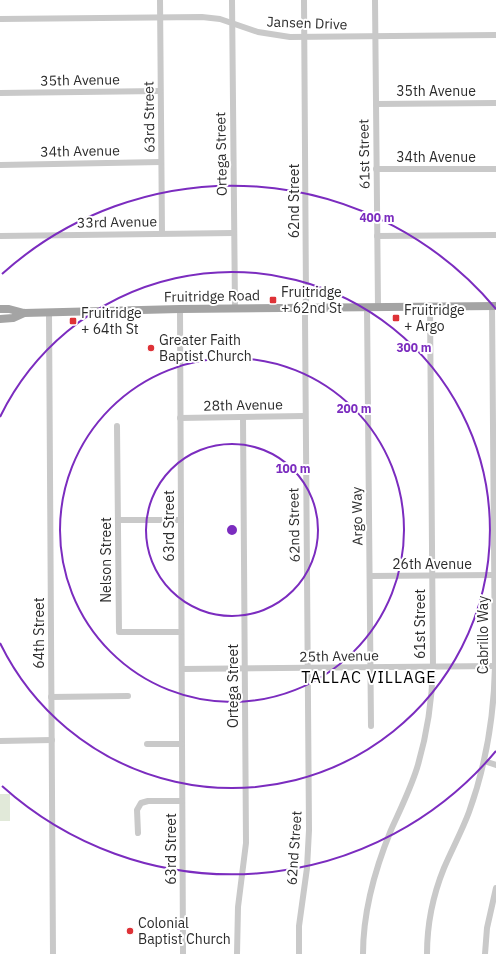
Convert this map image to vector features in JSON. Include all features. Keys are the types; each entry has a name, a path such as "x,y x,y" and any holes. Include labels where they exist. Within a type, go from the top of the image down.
{"main road":[{"name":"Fruitridge Road","path":"0,309 9,309 24,313 49,313 235,308 494,306"},
{"name":"Fruitridge Road","path":"0,318 13,318 24,313"}],"street":[{"name":"63rd Street","path":"160,0 162,233"},
{"name":"Ortega Street","path":"232,0 235,308"},
{"name":"62nd Street","path":"299,954 301,907 309,842 305,416 306,298 304,0"},
{"name":"61st Street","path":"375,0 378,307"},
{"name":"Jansen Drive","path":"0,19 211,17 272,35 304,37 496,35"},
{"name":"35th Avenue","path":"0,93 160,91"},
{"name":"35th Avenue","path":"376,104 496,103"},
{"name":"34th Avenue","path":"0,165 161,162"},
{"name":"34th Avenue","path":"376,169 496,169"},
{"name":"33rd Avenue","path":"0,236 234,233"},
{"path":"377,236 496,235"},
{"name":"Cabrillo Way","path":"427,954 429,925 435,894 444,868 468,814 484,761 491,721 496,666 494,575 494,306"},
{"name":"Argo Way","path":"367,307 371,726"},
{"name":"61st Street","path":"363,954 366,920 376,871 391,830 408,792 423,747 431,701 433,667 430,307"},
{"name":"63rd Street","path":"180,309 183,954"},
{"name":"64th Street","path":"49,313 53,954"},
{"name":"28th Avenue","path":"180,418 305,416"},
{"name":"Ortega Street","path":"237,954 238,907 246,843 243,417"},
{"name":"Nelson Street","path":"117,426 119,632 181,632"},
{"path":"118,520 181,520"},
{"name":"26th Avenue","path":"370,576 494,575"},
{"name":"25th Avenue","path":"182,669 496,666"},
{"path":"52,697 128,696"},
{"path":"0,741 52,740"},
{"path":"147,744 182,744"},
{"path":"484,761 496,765"},
{"path":"138,833 137,810 141,803 148,801 182,801"},
{"path":"485,954 487,928 496,888"}],"green space":[{"path":"0,794 10,794 10,821 0,821"}],"place":[{"name":"Fruitridge + 62nd St","path":"273,300"},
{"name":"Fruitridge + Argo","path":"396,318"},
{"name":"Fruitridge + 64th St","path":"73,321"},
{"name":"Greater Faith Baptist Church","path":"151,348"},
{"name":"Colonial Baptist Church","path":"130,931"}],"district":[{"name":"TALLAC VILLAGE","path":"369,677"}]}
